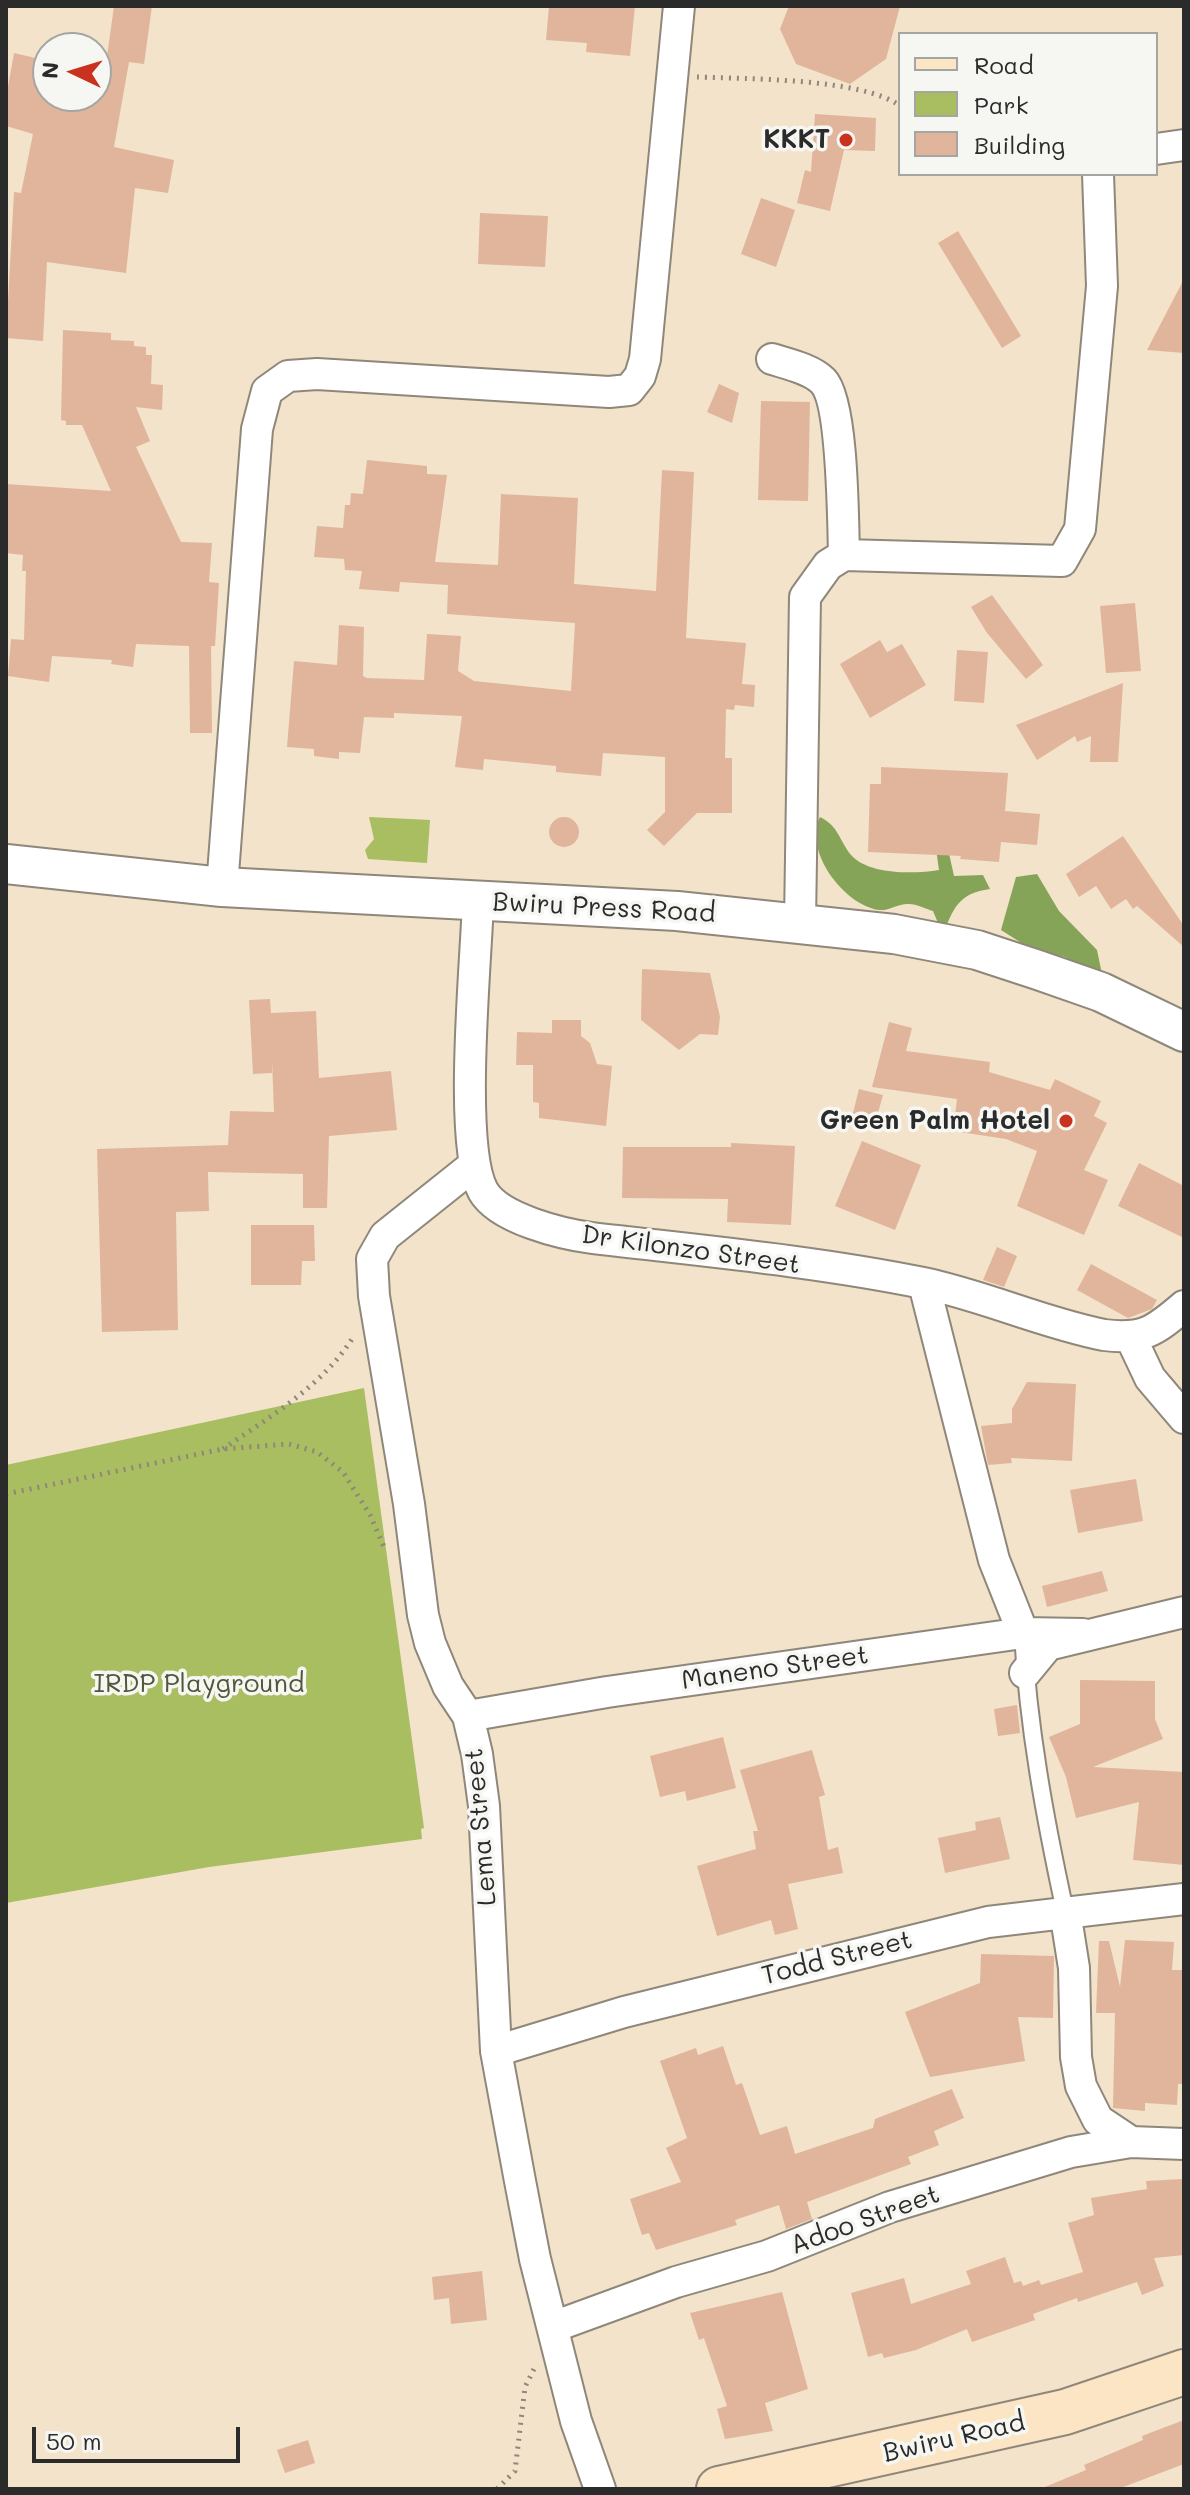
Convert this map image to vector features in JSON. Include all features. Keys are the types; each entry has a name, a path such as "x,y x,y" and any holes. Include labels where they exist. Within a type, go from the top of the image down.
{"main road":[{"name":"Bwiru Road","path":"719,2489 1065,2412 1184,2372"}],"street":[{"path":"222,887 257,429 267,391 288,376 317,374 609,392 629,390 640,376 645,359 679,6"},
{"path":"1158,149 1184,145"},
{"path":"800,922 805,597 828,565 844,555 1062,561 1080,529 1102,286 1098,176"},
{"path":"772,359 810,372 823,381 832,394 844,555"},
{"name":"Bwiru Press Road","path":"6,864 222,887 677,911 800,922 977,950 1101,992 1184,1032"},
{"name":"Dr Kilonzo Street","path":"478,901 471,1125 474,1165 484,1194 536,1226 582,1236 758,1257 924,1284 1077,1330 1131,1338"},
{"name":"Lema Street","path":"474,1165 385,1236 372,1259 374,1296 409,1504 423,1615 430,1643 448,1686 468,1716 484,1806 496,2051 535,2259 576,2421 600,2489"},
{"path":"924,1284 994,1560 1023,1633"},
{"path":"1184,1306 1150,1331 1131,1338 1150,1378 1184,1418"},
{"path":"1025,1673 1048,1645 1083,1634 1184,1612"},
{"name":"Maneno Street","path":"468,1716 593,1694 1023,1633 1083,1634"},
{"name":"Todd Street","path":"496,2051 624,2012 764,1975 988,1922 1184,1899"},
{"path":"1065,1911 1074,1968 1076,2057 1081,2086 1098,2120 1131,2142"},
{"name":"Adoo Street","path":"556,2339 676,2282 767,2256 934,2193 1071,2152 1131,2142 1184,2144"}],"lane":[{"path":"1023,1633 1025,1673 1046,1825 1065,1911"}],"path":[{"path":"674,76 848,88 875,94 898,105"},
{"path":"223,1449 288,1404 345,1350 374,1296"},
{"path":"6,1494 223,1449 289,1444 317,1452 343,1472 370,1515 387,1553"},
{"path":"497,2489 515,2471 525,2387 531,2370 556,2339"}],"green space":[{"path":"369,817 430,820 427,863 368,859 365,850 374,839"},
{"path":"820,817 831,825 852,856 860,862 881,870 906,872 939,870 932,821 948,849 954,876 983,875 990,889 964,898 950,917 943,935 933,911 912,904 883,910 866,906 840,887 822,860 816,831"},
{"path":"1037,874 1059,911 1097,950 1103,979 1065,957 1031,949 1001,930 1016,877"},
{"name":"IRDP Playground","path":"364,1388 424,1828 421,1829 422,1839 209,1867 6,1903 6,1465"}],"building":[{"path":"114,6 152,6 144,64 129,62 114,147 174,160 168,193 135,188 126,273 47,262 43,341 6,338 14,192 21,193 33,134 6,126 6,98 14,53 32,57 32,112 112,112 110,32"},
{"path":"549,6 635,6 630,56 586,52 587,43 546,40"},
{"path":"789,6 900,6 886,59 850,84 796,64 780,29"},
{"path":"815,114 876,118 875,151 844,150 830,211 797,203 805,170 811,172"},
{"path":"761,198 795,210 776,267 741,254"},
{"path":"480,213 548,216 545,267 478,264"},
{"path":"958,231 1021,336 1002,348 938,243"},
{"path":"1184,279 1184,353 1147,350"},
{"path":"63,330 111,333 111,340 134,341 134,346 146,347 146,355 152,355 151,384 163,385 162,410 136,407 150,441 136,447 181,542 212,543 209,582 219,583 215,646 211,646 212,733 190,733 189,646 136,644 133,667 111,664 112,660 52,656 49,682 8,676 11,639 24,640 26,571 22,571 23,555 6,553 6,484 111,491 82,425 66,425 66,421 61,420"},
{"path":"719,384 739,393 732,423 707,412"},
{"path":"761,401 810,402 808,501 758,500"},
{"path":"367,460 427,466 427,474 447,475 435,562 498,565 501,494 578,498 574,584 656,591 662,470 694,472 686,638 746,643 742,684 755,685 754,707 735,705 734,710 726,709 725,758 732,758 732,813 697,813 664,846 647,830 665,812 665,757 603,753 601,776 556,772 556,766 484,759 483,770 455,767 462,716 394,713 394,718 364,717 360,753 339,752 339,759 314,756 314,749 287,747 294,661 337,665 339,625 364,627 363,676 367,678 424,680 427,634 461,636 458,671 474,681 571,691 575,623 447,614 448,585 400,582 399,592 359,589 362,571 345,570 344,559 314,557 317,526 343,528 345,505 350,505 351,493 363,494"},
{"path":"992,595 1043,665 1026,679 987,633 971,607"},
{"path":"1135,603 1141,671 1106,673 1100,606"},
{"path":"880,640 887,652 902,644 926,685 870,718 840,664"},
{"path":"957,650 988,652 984,703 954,701"},
{"path":"1123,683 1118,762 1090,762 1091,736 1077,742 1075,736 1037,760 1016,725"},
{"path":"881,767 1008,773 1005,811 1040,814 1037,845 1001,842 999,862 960,859 961,856 868,852 870,784 881,784"},
{"path":"564,817 570,818 578,826 578,838 570,846 564,847 558,846 550,838 549,832 550,826 558,818"},
{"path":"1123,836 1184,926 1184,947 1137,906 1133,909 1126,899 1111,909 1096,886 1079,897 1066,874"},
{"path":"642,969 710,973 720,1017 718,1035 700,1034 679,1050 641,1020"},
{"path":"270,999 271,1013 316,1011 319,1078 391,1071 397,1130 329,1136 327,1208 303,1208 303,1174 208,1172 209,1211 176,1212 178,1330 102,1332 97,1149 228,1145 230,1111 274,1112 272,1060 272,1073 253,1074 249,1000"},
{"path":"552,1020 581,1020 581,1036 590,1043 597,1064 612,1066 606,1126 539,1118 539,1103 533,1102 533,1065 516,1065 517,1032 552,1033"},
{"path":"889,1022 912,1028 906,1051 990,1062 989,1072 1050,1090 1055,1079 1101,1101 1094,1116 1107,1123 1084,1170 1108,1180 1084,1235 1017,1206 1037,1151 1006,1139 953,1131 957,1099 872,1087"},
{"path":"859,1089 883,1095 876,1120 852,1117"},
{"path":"862,1141 921,1165 895,1230 835,1206"},
{"path":"731,1143 795,1146 791,1225 727,1222 728,1199 622,1198 623,1147 731,1147"},
{"path":"1139,1163 1184,1186 1184,1238 1118,1206"},
{"path":"251,1225 314,1225 315,1261 302,1261 301,1285 251,1285"},
{"path":"997,1247 1017,1256 1004,1287 983,1280"},
{"path":"1091,1264 1157,1300 1152,1309 1128,1318 1077,1290"},
{"path":"1027,1382 1076,1384 1072,1461 1011,1458 1012,1463 988,1465 981,1426 1012,1423 1012,1409"},
{"path":"1136,1479 1143,1521 1078,1533 1070,1490"},
{"path":"1102,1571 1108,1591 1047,1607 1042,1586"},
{"path":"1080,1680 1155,1681 1155,1719 1163,1739 1093,1767 1184,1772 1184,1865 1133,1860 1139,1802 1076,1818 1066,1777 1049,1737 1080,1724"},
{"path":"1017,1705 1020,1733 998,1736 994,1709"},
{"path":"723,1737 736,1788 687,1801 685,1791 660,1797 650,1756"},
{"path":"812,1750 825,1795 819,1797 828,1850 838,1847 843,1873 788,1884 798,1929 775,1935 771,1920 717,1936 697,1866 756,1849 753,1831 758,1831 740,1770"},
{"path":"1000,1817 1010,1859 945,1873 938,1838 976,1830 975,1822"},
{"path":"1125,1940 1174,1942 1172,1970 1184,1970 1184,2084 1178,2084 1177,2105 1145,2103 1145,2111 1113,2108 1115,2013 1096,2013 1099,1941 1109,1941 1120,1987"},
{"path":"981,1954 1054,1956 1053,2018 1018,2017 1025,2061 930,2077 905,2012 980,1983"},
{"path":"723,2046 736,2085 742,2083 760,2135 787,2126 795,2154 873,2128 875,2119 952,2089 964,2118 934,2131 939,2145 908,2157 911,2164 807,2202 812,2219 786,2229 779,2205 735,2220 737,2225 656,2250 649,2233 642,2235 630,2199 681,2182 666,2148 687,2138 660,2061 696,2048 698,2055"},
{"path":"1182,2179 1184,2255 1154,2258 1164,2286 1142,2295 1137,2282 1033,2314 1035,2320 972,2342 967,2329 916,2350 884,2358 882,2353 868,2357 851,2293 904,2278 911,2304 971,2284 966,2271 1005,2257 1014,2283 1021,2281 1023,2286 1039,2280 1041,2285 1083,2272 1068,2223 1094,2215 1091,2198 1147,2189 1146,2181"},
{"path":"482,2271 487,2320 451,2324 449,2298 434,2300 432,2277"},
{"path":"782,2292 808,2389 765,2403 773,2431 725,2439 717,2409 727,2406 704,2338 699,2340 690,2313"},
{"path":"1184,2420 1184,2464 1118,2489 1040,2489 1086,2470 1084,2465 1143,2440 1142,2436"},
{"path":"308,2440 315,2463 285,2473 277,2450"}],"place":[{"name":"KKKT","path":"846,140"},
{"name":"Green Palm Hotel","path":"1066,1121"}]}
